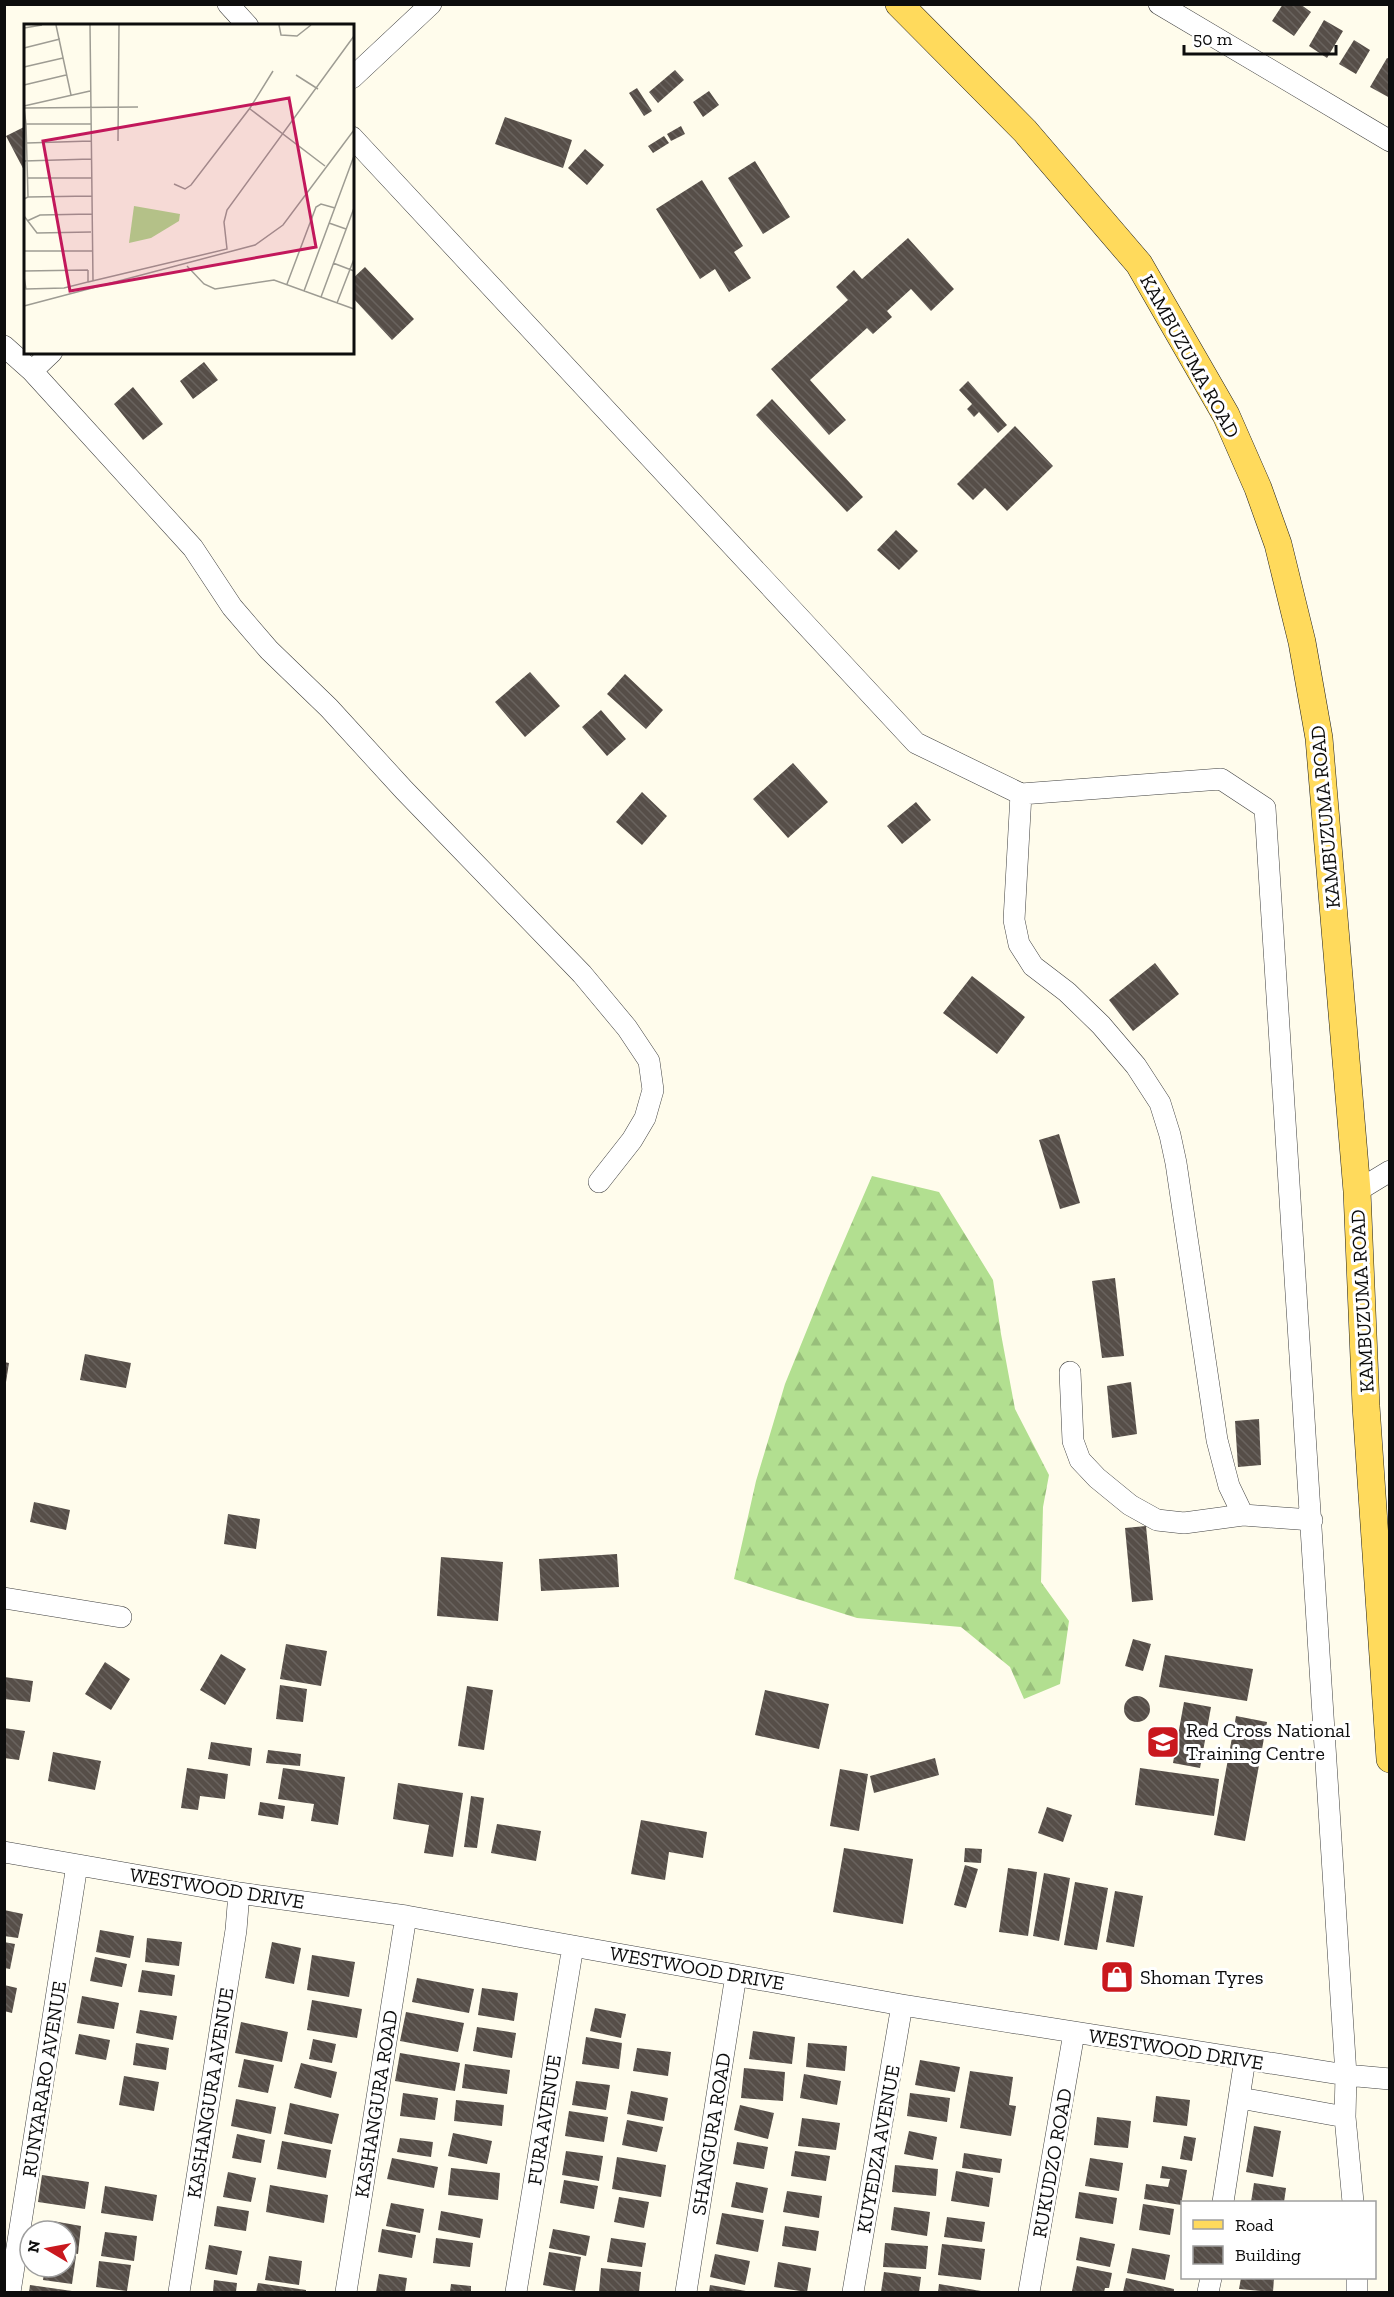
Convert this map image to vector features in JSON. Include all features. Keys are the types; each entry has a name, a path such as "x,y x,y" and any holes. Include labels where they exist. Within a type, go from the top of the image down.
{"main road":[{"name":"KAMBUZUMA ROAD","path":"899,4 1025,131 1139,264 1226,415 1258,488 1278,544 1302,642 1319,738 1357,1191 1366,1406 1389,1759"}],"street":[{"path":"228,4 246,24"},
{"path":"354,76 431,4"},
{"path":"1159,4 1389,141"},
{"path":"354,139 916,743 1022,794 1221,779 1265,808 1346,2075 1345,2117 1353,2201"},
{"path":"4,346 32,371 193,548 232,607 269,650 329,708 404,790 582,974 627,1028 649,1061 653,1090 645,1118 637,1132 599,1182"},
{"path":"32,371 50,354"},
{"path":"1022,794 1014,920 1019,944 1033,966 1067,992 1101,1025 1136,1066 1160,1103 1176,1163 1217,1440 1229,1486 1243,1515"},
{"path":"1357,1191 1389,1171"},
{"path":"1070,1372 1073,1441 1080,1460 1097,1478 1130,1505 1157,1521 1184,1523 1243,1515 1312,1520"},
{"path":"4,1598 121,1617"},
{"name":"WESTWOOD DRIVE","path":"4,1852 239,1893 406,1916 902,2005 1346,2075 1389,2079"},
{"name":"RUNYARARO AVENUE","path":"10,2292 77,1865"},
{"name":"KASHANGURA AVENUE","path":"179,2292 236,1930 239,1893"},
{"name":"KASHANGURA ROAD","path":"346,2292 406,1916"},
{"name":"FURA AVENUE","path":"516,2292 573,1946"},
{"name":"SHANGURA ROAD","path":"686,2292 736,1975"},
{"name":"KUYEDZA AVENUE","path":"853,2292 902,2005"},
{"name":"RUKUDZO ROAD","path":"1029,2292 1074,2033"},
{"path":"1223,2201 1245,2059"},
{"path":"1240,2098 1345,2117"}],"green space":[{"path":"872,1176 939,1192 993,1280 1015,1409 1049,1475 1043,1507 1041,1582 1069,1621 1060,1684 1024,1699 1010,1667 961,1627 857,1618 734,1579 756,1481 785,1384"}],"building":[{"path":"1283,4 1300,4 1311,12 1294,36 1272,21"},
{"path":"1324,20 1343,31 1327,58 1309,46"},
{"path":"1354,40 1370,50 1356,74 1339,64"},
{"path":"1387,58 1390,59 1390,98 1370,87"},
{"path":"675,70 684,80 658,103 649,92"},
{"path":"637,88 652,111 644,116 629,93"},
{"path":"709,91 719,105 703,117 693,102"},
{"path":"505,117 572,140 563,168 495,144"},
{"path":"681,126 685,134 671,141 667,134"},
{"path":"24,127 24,170 6,136"},
{"path":"664,136 669,143 653,153 648,146"},
{"path":"585,149 604,165 587,185 568,168"},
{"path":"755,161 790,217 763,234 728,178"},
{"path":"702,180 743,246 734,252 751,278 729,292 715,269 700,279 656,209"},
{"path":"908,238 954,289 931,311 911,289 887,311 892,317 873,334 867,328 810,380 846,420 829,435 771,369 848,300 836,287 854,270 862,279"},
{"path":"365,267 414,319 392,340 354,299 354,277"},
{"path":"204,362 218,380 193,399 180,381"},
{"path":"968,381 1007,425 998,433 979,412 974,417 967,409 972,404 959,390"},
{"path":"133,387 163,424 143,440 114,404"},
{"path":"772,399 863,497 847,512 756,415"},
{"path":"1015,426 1053,466 1007,511 985,488 973,500 957,484"},
{"path":"896,530 918,551 899,570 877,550"},
{"path":"530,672 560,706 525,737 495,702"},
{"path":"625,674 663,710 646,729 607,694"},
{"path":"601,710 626,739 607,756 582,727"},
{"path":"793,763 828,802 788,838 753,799"},
{"path":"642,792 667,816 642,845 616,822"},
{"path":"916,802 931,820 902,844 887,826"},
{"path":"1155,963 1179,994 1133,1031 1109,1000"},
{"path":"972,976 1025,1017 997,1054 943,1013"},
{"path":"1059,1134 1080,1203 1060,1209 1039,1140"},
{"path":"1115,1278 1124,1356 1102,1358 1092,1281"},
{"path":"85,1354 131,1363 126,1388 80,1380"},
{"path":"4,1362 9,1363 6,1382 4,1382"},
{"path":"1131,1382 1137,1434 1112,1438 1107,1386"},
{"path":"1259,1419 1261,1465 1238,1467 1235,1421"},
{"path":"34,1502 70,1510 66,1530 30,1522"},
{"path":"228,1514 260,1519 256,1549 224,1544"},
{"path":"1146,1526 1153,1600 1132,1602 1125,1528"},
{"path":"617,1554 619,1587 541,1591 539,1559"},
{"path":"441,1557 503,1562 498,1621 437,1616"},
{"path":"1133,1639 1151,1644 1143,1671 1125,1666"},
{"path":"286,1644 327,1651 321,1686 280,1679"},
{"path":"221,1654 246,1669 225,1705 200,1690"},
{"path":"1165,1655 1253,1669 1247,1701 1159,1687"},
{"path":"105,1662 130,1679 111,1710 85,1694"},
{"path":"4,1677 33,1681 30,1702 4,1699"},
{"path":"280,1685 307,1689 303,1722 276,1719"},
{"path":"467,1686 493,1690 484,1750 458,1746"},
{"path":"765,1690 829,1704 819,1749 755,1735"},
{"path":"1137,1696 1146,1700 1150,1709 1146,1718 1137,1722 1128,1718 1124,1709 1128,1700"},
{"path":"1184,1702 1211,1707 1200,1768 1173,1763"},
{"path":"1236,1716 1267,1722 1245,1841 1214,1835"},
{"path":"4,1728 25,1731 19,1760 4,1758"},
{"path":"211,1742 252,1748 250,1766 208,1759"},
{"path":"268,1750 301,1754 300,1766 266,1763"},
{"path":"53,1752 101,1761 95,1790 48,1781"},
{"path":"935,1758 939,1775 874,1793 870,1776"},
{"path":"187,1768 228,1774 225,1799 200,1796 198,1810 181,1808"},
{"path":"283,1768 345,1777 338,1825 311,1821 314,1804 278,1799"},
{"path":"1140,1768 1219,1779 1214,1816 1135,1805"},
{"path":"840,1769 868,1774 859,1831 830,1826"},
{"path":"398,1783 463,1793 453,1857 424,1853 429,1825 393,1819"},
{"path":"471,1796 484,1798 477,1848 464,1847"},
{"path":"260,1802 285,1806 283,1819 258,1815"},
{"path":"1047,1807 1072,1815 1063,1842 1038,1833"},
{"path":"641,1820 707,1832 703,1858 669,1852 665,1880 631,1874"},
{"path":"497,1824 541,1831 536,1861 491,1853"},
{"path":"844,1848 913,1859 903,1924 833,1912"},
{"path":"965,1848 982,1849 981,1863 964,1862"},
{"path":"965,1865 978,1869 966,1908 954,1905"},
{"path":"1008,1868 1037,1872 1028,1936 999,1932"},
{"path":"1044,1873 1070,1878 1059,1941 1033,1936"},
{"path":"1075,1882 1108,1888 1097,1950 1064,1945"},
{"path":"1115,1891 1143,1896 1134,1947 1106,1942"},
{"path":"4,1910 23,1914 18,1938 4,1936"},
{"path":"100,1930 134,1936 130,1958 96,1952"},
{"path":"147,1938 182,1942 179,1966 145,1962"},
{"path":"4,1942 15,1944 10,1969 4,1968"},
{"path":"272,1942 301,1948 294,1984 265,1978"},
{"path":"312,1955 355,1962 349,1997 307,1990"},
{"path":"95,1957 127,1964 122,1987 90,1981"},
{"path":"142,1970 175,1975 172,1996 138,1992"},
{"path":"417,1978 474,1989 469,2013 412,2002"},
{"path":"4,1985 17,1988 12,2013 4,2011"},
{"path":"482,1988 518,1993 514,2021 478,2015"},
{"path":"82,1996 119,2003 114,2029 77,2023"},
{"path":"312,2000 362,2009 357,2038 307,2030"},
{"path":"595,2008 626,2014 621,2038 590,2031"},
{"path":"140,2010 177,2016 173,2040 136,2033"},
{"path":"406,2012 464,2023 458,2052 400,2041"},
{"path":"241,2022 288,2032 282,2062 235,2053"},
{"path":"477,2027 516,2033 512,2058 473,2051"},
{"path":"753,2031 795,2037 792,2064 749,2059"},
{"path":"79,2034 110,2040 106,2060 75,2054"},
{"path":"586,2037 622,2043 619,2069 582,2064"},
{"path":"313,2039 336,2044 332,2063 309,2059"},
{"path":"136,2043 169,2048 166,2070 133,2065"},
{"path":"808,2043 847,2046 845,2071 806,2067"},
{"path":"637,2048 671,2052 668,2076 633,2071"},
{"path":"400,2053 460,2063 455,2091 395,2081"},
{"path":"244,2059 274,2065 268,2093 238,2087"},
{"path":"920,2060 960,2067 955,2092 915,2085"},
{"path":"301,2063 337,2072 331,2098 294,2088"},
{"path":"465,2064 510,2070 507,2094 462,2088"},
{"path":"744,2068 785,2072 783,2101 741,2098"},
{"path":"970,2071 1013,2077 1009,2105 1016,2106 1011,2136 960,2128"},
{"path":"804,2074 841,2081 837,2105 800,2098"},
{"path":"124,2076 159,2082 154,2111 119,2105"},
{"path":"576,2081 610,2085 606,2110 572,2105"},
{"path":"631,2091 668,2098 664,2121 627,2114"},
{"path":"403,2093 438,2098 435,2120 400,2116"},
{"path":"910,2093 950,2098 947,2122 907,2116"},
{"path":"1156,2096 1190,2100 1187,2126 1153,2122"},
{"path":"236,2099 276,2107 271,2134 231,2126"},
{"path":"456,2100 504,2105 502,2126 454,2121"},
{"path":"290,2103 339,2114 332,2144 284,2134"},
{"path":"740,2105 774,2113 768,2139 734,2130"},
{"path":"569,2111 608,2117 604,2142 565,2136"},
{"path":"1097,2117 1131,2121 1128,2148 1094,2145"},
{"path":"802,2118 840,2123 836,2150 798,2146"},
{"path":"627,2120 663,2127 657,2152 622,2145"},
{"path":"1254,2126 1281,2131 1273,2177 1246,2172"},
{"path":"909,2131 937,2137 933,2160 904,2154"},
{"path":"453,2133 492,2141 487,2164 448,2156"},
{"path":"237,2134 265,2140 261,2163 232,2158"},
{"path":"1184,2136 1196,2138 1192,2161 1180,2159"},
{"path":"400,2138 433,2142 431,2157 397,2152"},
{"path":"282,2141 331,2150 326,2178 277,2169"},
{"path":"737,2142 768,2147 764,2169 733,2164"},
{"path":"566,2151 603,2156 599,2181 562,2175"},
{"path":"795,2151 830,2156 826,2181 791,2176"},
{"path":"964,2153 1002,2159 1000,2173 962,2168"},
{"path":"617,2157 666,2165 661,2197 612,2189"},
{"path":"392,2158 438,2167 434,2188 387,2179"},
{"path":"1090,2158 1123,2163 1119,2191 1085,2186"},
{"path":"895,2165 938,2169 936,2196 892,2192"},
{"path":"1162,2166 1187,2170 1181,2205 1144,2199 1146,2184 1168,2187 1170,2179 1160,2178"},
{"path":"451,2168 500,2173 498,2200 448,2195"},
{"path":"956,2171 993,2178 989,2207 951,2201"},
{"path":"228,2172 256,2178 251,2202 223,2197"},
{"path":"42,2175 89,2182 85,2209 38,2202"},
{"path":"564,2180 598,2186 594,2209 560,2203"},
{"path":"736,2182 768,2188 763,2213 731,2207"},
{"path":"1254,2183 1286,2188 1284,2201 1251,2201"},
{"path":"270,2185 328,2195 324,2223 266,2212"},
{"path":"105,2186 157,2195 153,2221 101,2213"},
{"path":"787,2191 822,2196 819,2218 783,2212"},
{"path":"1079,2192 1117,2198 1113,2224 1075,2218"},
{"path":"619,2197 649,2202 644,2228 614,2222"},
{"path":"391,2203 424,2209 420,2233 386,2226"},
{"path":"1143,2204 1174,2209 1170,2235 1139,2230"},
{"path":"217,2206 249,2211 246,2231 214,2226"},
{"path":"894,2207 930,2212 927,2236 891,2230"},
{"path":"441,2211 483,2219 480,2238 438,2230"},
{"path":"722,2213 764,2220 758,2252 716,2244"},
{"path":"947,2217 985,2222 982,2242 944,2237"},
{"path":"78,2225 81,2226 78,2254"},
{"path":"785,2226 819,2231 816,2251 782,2246"},
{"path":"382,2229 416,2235 412,2258 378,2252"},
{"path":"553,2229 590,2236 586,2256 549,2248"},
{"path":"105,2232 137,2236 134,2261 101,2256"},
{"path":"1080,2237 1115,2244 1110,2267 1076,2260"},
{"path":"436,2238 473,2243 470,2267 433,2263"},
{"path":"611,2238 646,2243 642,2267 607,2262"},
{"path":"885,2243 928,2246 926,2269 883,2267"},
{"path":"942,2244 985,2249 981,2280 938,2275"},
{"path":"209,2245 242,2251 237,2275 205,2269"},
{"path":"1132,2248 1170,2255 1165,2280 1127,2273"},
{"path":"549,2252 581,2257 575,2291 543,2285"},
{"path":"715,2254 750,2261 745,2285 710,2277"},
{"path":"269,2256 302,2261 299,2285 265,2280"},
{"path":"99,2261 131,2265 127,2291 96,2287"},
{"path":"778,2262 811,2268 807,2292 774,2287"},
{"path":"1077,2266 1112,2273 1109,2288 1105,2288 1104,2292 1072,2291"},
{"path":"601,2268 641,2272 639,2292 599,2292"},
{"path":"884,2272 921,2277 919,2292 881,2292"},
{"path":"379,2274 407,2278 405,2292 376,2292"},
{"path":"1126,2278 1174,2289 1174,2292 1123,2292"},
{"path":"43,2279 73,2279 72,2284"},
{"path":"1241,2279 1274,2279 1273,2292 1239,2289"},
{"path":"214,2280 237,2283 236,2292 213,2292"},
{"path":"258,2283 306,2290 306,2292 256,2292"},
{"path":"451,2284 471,2286 471,2292 450,2292"},
{"path":"939,2284 981,2291 981,2292 938,2292"},
{"path":"30,2285 72,2291 72,2292 29,2292"},
{"path":"710,2285 746,2291 746,2292 709,2292"}],"place":[{"name":"Red Cross National Training Centre","path":"1163,1742"},
{"name":"Shoman Tyres","path":"1117,1977"}]}
